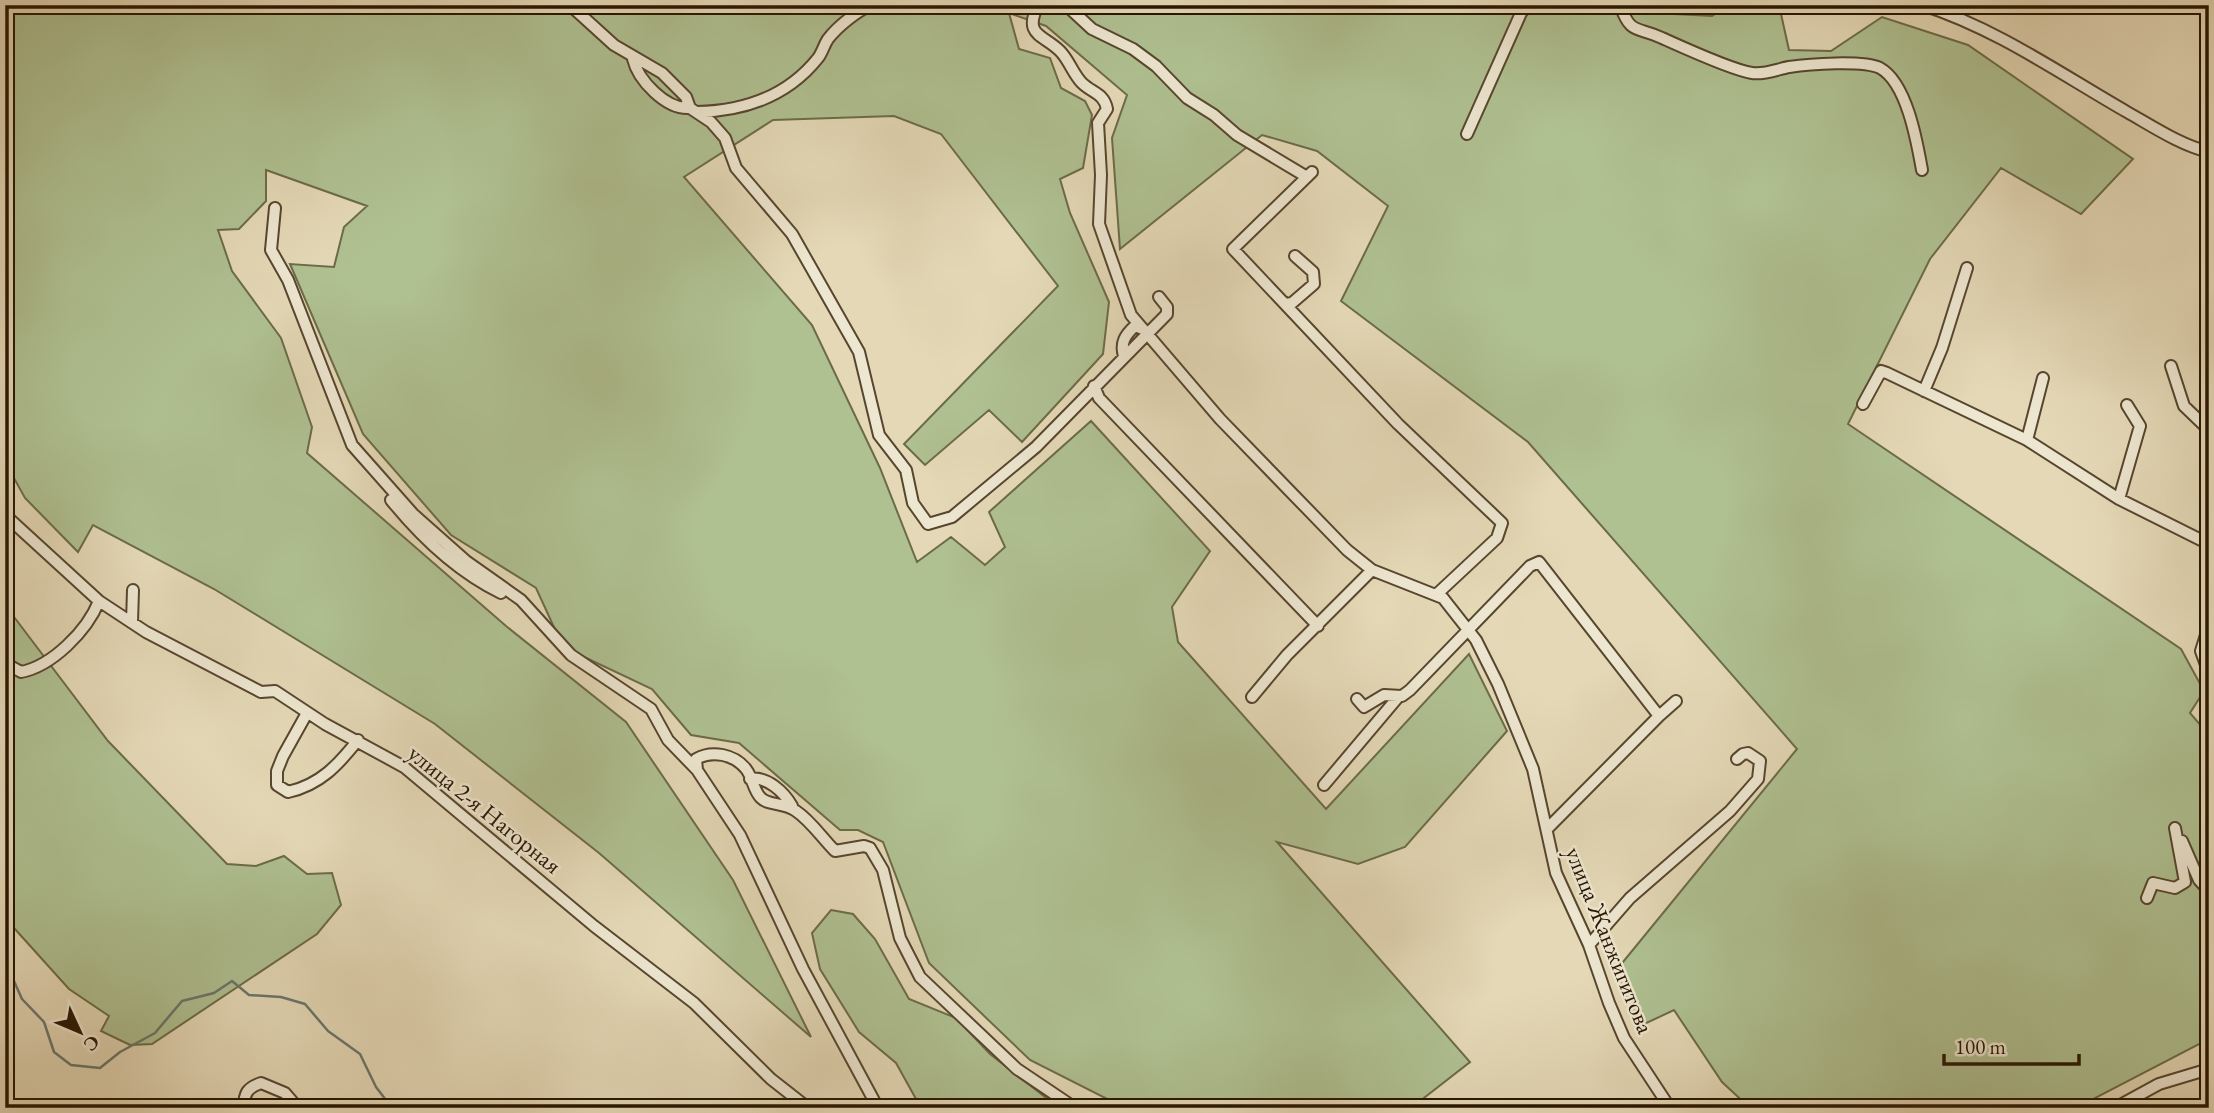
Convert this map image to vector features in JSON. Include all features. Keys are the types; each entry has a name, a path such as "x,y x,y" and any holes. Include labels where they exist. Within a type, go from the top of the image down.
{"street":[{"path":"569,5 633,59 662,74 686,97 694,110 725,138 737,168 780,219 809,262 859,352 879,436 906,470 913,503 928,524 952,517 1036,447 1144,334 1167,314 1167,307 1159,297"},
{"path":"633,59 645,85 675,104 694,110 751,106 775,96 820,57 829,38 856,13 871,5"},
{"path":"1038,5 1031,22 1034,30 1059,49 1083,84 1095,90 1108,109 1098,123 1101,235 1117,269 1127,305 1144,334 1220,419 1347,550 1372,570 1437,594 1497,538 1502,523 1405,430 1233,249 1310,175 1237,135 1214,115 1187,98 1156,66 1133,49 1092,29 1066,5"},
{"path":"1467,134 1521,13 1528,5"},
{"path":"1620,5 1632,29 1658,36 1754,74 1791,67 1867,64 1881,69 1901,93 1917,138 1922,170"},
{"path":"1923,5 1961,18 2014,44 2160,132 2209,152"},
{"path":"275,208 271,250 288,280 350,442 413,514 466,562 521,600 571,655 651,709 667,740 697,770 740,835 803,969 878,1108"},
{"path":"1286,304 1292,303 1314,284 1313,272 1296,256"},
{"path":"1924,391 1942,348 1967,268"},
{"path":"2171,366 2184,407 2209,430"},
{"path":"1863,404 1881,371 2027,440 2119,499 2209,544"},
{"path":"2027,440 2044,385 2043,378"},
{"path":"1094,386 1108,408 1318,626"},
{"path":"2119,499 2140,426 2127,405"},
{"name":"улица 2-я Нагорная","path":"5,516 99,601 132,622 261,692 275,691 307,713 410,772 594,926 694,1003 771,1079 808,1108"},
{"path":"1324,785 1399,696 1410,690 1530,566 1539,562 1658,716"},
{"path":"1252,697 1287,655 1372,570"},
{"path":"132,622 133,590"},
{"name":"улица Жанжигитова","path":"1437,594 1447,602 1468,630 1490,667 1536,781 1556,873 1589,945 1624,1038 1670,1108"},
{"path":"5,663 21,672 37,669 67,644 95,611 99,601"},
{"path":"2209,625 2201,652 2209,673"},
{"path":"1357,699 1364,707 1384,695 1399,696"},
{"path":"1548,828 1676,701"},
{"path":"307,713 277,772 277,785 288,792 307,788 327,776 358,740"},
{"path":"1589,945 1630,898 1730,811 1758,779 1760,761 1748,753 1737,759"},
{"path":"697,770 696,758 705,754 725,755 746,769 761,798 793,809"},
{"path":"750,779 757,778 774,786 793,809 835,850 864,846 870,849 883,870 900,938 920,976 1017,1069 1075,1108"},
{"path":"2147,898 2153,883 2175,888 2185,883 2174,826 2199,880 2209,891"},
{"path":"2115,1108 2159,1084 2209,1069"},
{"path":"244,1108 244,1096 249,1087 261,1083 285,1093 298,1108"}],"green space":[{"path":"5,5 1596,5 1598,10 1712,16 1729,5 1779,5 1789,50 1831,51 1882,17 1968,45 2133,159 2081,214 2001,168 1930,259 1848,424 2181,649 2204,691 2190,713 2209,735 2209,1039 2095,1098 2096,1108 1750,1108 1722,1082 1674,1010 1638,1027 1614,973 1797,749 1528,442 1341,301 1388,206 1317,151 1262,135 1120,249 1112,138 1127,95 1046,26 1009,13 1019,49 1050,58 1061,88 1085,101 1092,115 1083,168 1060,179 1070,213 1109,302 1103,354 1022,442 989,410 925,465 904,444 1058,286 941,134 894,116 773,120 684,177 812,325 880,468 917,562 951,537 985,565 1005,547 989,512 1091,421 1210,551 1172,607 1178,642 1326,809 1469,654 1507,731 1405,847 1358,864 1277,842 1470,1062 1411,1108 1119,1105 1030,1060 929,963 883,842 858,830 840,830 739,743 691,735 652,689 563,647 536,588 451,535 363,434 290,264 334,267 344,227 367,206 266,170 266,201 239,229 218,230 232,271 281,338 312,427 307,453 506,626 626,722 733,880 811,1037 599,853 435,724 214,589 93,525 78,552 25,498 5,462"},
{"path":"5,605 108,741 227,864 256,866 284,856 307,874 332,873 341,905 317,934 152,1044 130,1045 101,1031 109,1016 69,989 5,918"},
{"path":"831,910 853,914 875,939 909,999 956,1018 990,1054 1059,1108 921,1108 896,1063 859,1032 820,969 812,933"}],"waterway":[{"path":"5,961 22,999 44,1022 54,1052 71,1065 100,1068 120,1052 155,1033 182,1001 214,993 232,981 249,995 281,997 305,1004 328,1031 360,1054 376,1087 392,1108"}]}
